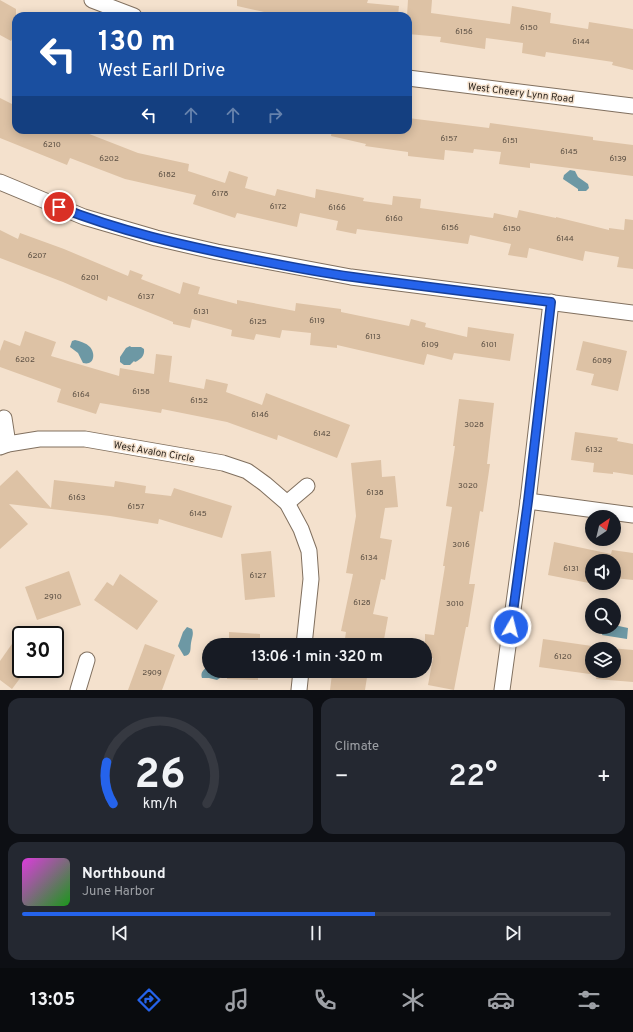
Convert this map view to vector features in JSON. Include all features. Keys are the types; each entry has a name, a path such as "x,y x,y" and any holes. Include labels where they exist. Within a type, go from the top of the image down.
{"street":[{"path":"92,0 124,12"},
{"name":"West Cheery Lynn Road","path":"412,78 633,106"},
{"path":"0,182 84,217 156,238 217,252 351,277 633,313"},
{"path":"502,690 528,501 551,302"},
{"name":"West Avalon Circle","path":"4,418 4,445 39,439 85,440 223,463 247,471 265,484 287,503 301,529 309,551 311,579 305,638"},
{"path":"287,503 307,486"},
{"path":"528,501 633,515"},
{"path":"78,690 87,660"},
{"path":"299,690 300,678"}],"water":[{"path":"570,170 575,171 578,177 588,184 589,188 586,191 578,191 578,189 563,179 564,175"},
{"path":"75,340 87,344 92,350 93,359 90,363 83,363 78,353 70,347 72,341"},
{"path":"130,346 141,347 144,349 144,354 130,365 124,365 120,362 120,357 126,348"},
{"path":"621,626 628,628 627,639 602,635 621,634"},
{"path":"187,627 192,629 193,634 190,651 184,656 178,646 183,632"},
{"path":"209,678 220,678 217,680"}],"building":[{"path":"0,0 16,9 16,12 12,12 11,41 0,35"},
{"path":"237,0 368,0 367,3 399,6 398,12 264,12 237,6"},
{"path":"408,0 432,0 431,13 510,24 512,6 551,13 550,23 588,29 589,22 633,29 633,70 612,65 613,62 546,52 545,57 522,53 523,43 486,38 485,49 440,42 441,37 412,34 412,12 407,12"},
{"path":"0,98 12,104 12,134 89,134 138,153 189,164 188,171 225,183 229,171 248,177 245,188 275,196 277,189 315,198 316,189 364,198 363,201 392,205 393,196 421,199 420,208 493,218 494,213 517,218 519,210 609,230 609,228 624,230 625,219 633,220 633,269 617,267 619,257 585,251 583,261 529,248 527,258 508,255 511,244 470,235 468,244 357,229 356,234 336,230 338,221 300,213 297,227 237,213 235,218 193,204 196,195 125,179 70,158 67,165 0,138"},
{"path":"412,118 489,128 490,123 593,137 593,140 633,145 633,176 530,163 530,168 499,164 501,152 474,149 473,153 445,150 444,160 408,156 408,152 365,146 366,144 331,136 331,134 412,134"},
{"path":"0,230 18,239 20,233 64,249 128,276 130,270 143,275 141,279 180,294 183,282 200,287 198,294 237,304 237,300 295,311 296,303 341,309 341,312 409,326 411,319 426,323 425,327 467,337 468,327 514,334 510,361 454,353 452,360 427,354 424,365 337,345 337,348 310,345 311,333 282,330 280,338 256,334 254,340 231,336 232,330 192,319 190,328 173,324 173,322 108,296 107,301 63,282 0,258"},
{"path":"25,331 56,342 51,356 119,376 120,368 154,374 156,354 172,356 169,382 204,389 206,379 228,384 226,392 262,405 266,393 350,425 337,458 278,435 277,440 227,422 162,409 161,413 100,403 96,414 57,402 61,389 0,367 0,351 4,340 20,346"},
{"path":"583,341 627,351 618,391 591,385 594,374 576,370"},
{"path":"459,399 494,403 487,464 490,464 483,512 480,511 469,584 475,584 468,627 466,627 454,690 428,685 429,678 432,678 432,638 425,638 425,634 434,635 445,566 443,566 452,507 446,506 455,446 453,446"},
{"path":"575,432 618,438 617,441 633,444 633,475 613,472 613,474 593,472 594,463 571,460"},
{"path":"381,460 382,477 395,476 398,507 385,508 380,538 392,540 385,580 381,579 373,614 388,617 384,638 345,638 346,632 341,631 353,574 346,573 356,516 351,463"},
{"path":"17,470 51,508 54,480 114,487 115,481 146,486 145,493 171,496 174,488 232,506 222,538 159,519 158,524 110,516 9,504 28,524 0,549 0,486"},
{"path":"554,542 611,554 585,554 585,582 548,575"},
{"path":"612,550 633,553 633,580 621,579 621,554 611,554"},
{"path":"271,551 275,597 245,600 241,554"},
{"path":"69,571 81,605 37,620 25,587"},
{"path":"120,574 158,601 137,630 94,600 107,582 113,586"},
{"path":"229,632 260,634 260,638 229,638"},
{"path":"543,639 585,645 585,673 539,667"},
{"path":"12,644 12,678 20,678 12,689 0,680 0,661"},
{"path":"145,644 175,655 162,690 128,690"},
{"path":"621,649 633,650 633,682 596,679 621,678"},
{"path":"258,678 258,680 227,679"},
{"path":"332,678 367,678 365,690 330,690"}],"route":[{"path":"59,207 84,217 156,238 285,266 351,277 551,302 528,501 511,627"}]}
